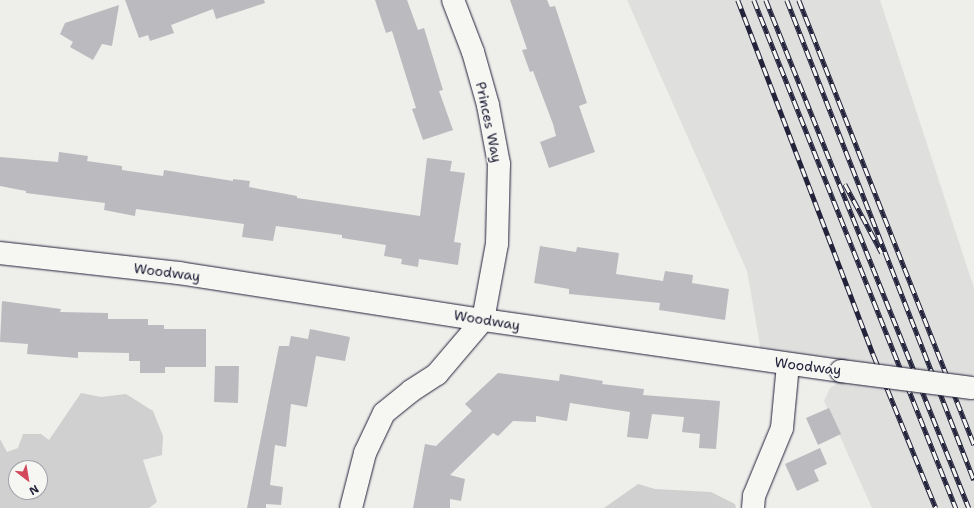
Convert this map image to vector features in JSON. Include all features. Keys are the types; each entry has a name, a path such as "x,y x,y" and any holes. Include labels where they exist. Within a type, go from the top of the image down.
{"street":[{"name":"Princes Way","path":"453,0 473,52 488,105 499,164 497,244 483,320"},
{"name":"Woodway","path":"0,252 180,273 483,320 788,364 973,388"},
{"path":"351,508 365,453 384,413 411,391 437,374 483,320"},
{"path":"753,508 754,496 782,428 788,364"}],"shaded area":[{"path":"627,0 880,0 974,288 974,373 970,380 761,351 747,271"},
{"path":"844,379 974,397 974,508 872,508 824,401 830,388"},
{"path":"81,393 101,397 126,394 153,411 163,436 162,455 143,460 157,502 149,508 0,508 0,439 7,452 18,448 23,434 41,434 49,440"},
{"path":"638,484 655,489 711,492 735,504 736,508 604,508"}],"building":[{"path":"125,0 264,0 265,3 216,19 213,9 171,25 174,33 150,41 148,35 139,38"},
{"path":"375,0 407,0 418,30 424,28 443,90 439,91 453,130 423,140 412,109 416,108 392,31 386,33"},
{"path":"510,0 547,0 550,7 555,6 587,103 579,106 595,152 549,168 540,142 556,136 533,71 530,72 522,50 527,49"},
{"path":"119,5 112,46 102,44 93,60 70,47 73,42 60,34 65,23"},
{"path":"59,152 88,156 87,161 122,166 122,170 163,176 164,170 233,181 233,179 250,181 249,187 297,196 297,198 420,216 427,158 452,161 450,171 465,173 454,242 461,243 458,265 419,259 418,267 401,264 402,259 384,256 386,245 342,238 342,235 276,226 273,241 242,237 244,224 136,209 135,216 104,210 105,203 26,193 26,191 0,186 0,157 58,162"},
{"path":"540,246 576,252 577,247 619,253 616,274 663,281 665,271 693,275 692,283 729,289 725,320 659,310 660,303 569,294 569,289 534,283"},
{"path":"2,301 61,309 60,312 108,313 108,319 148,319 148,325 164,325 164,329 206,329 206,367 165,367 165,373 140,373 140,361 129,361 129,353 78,352 78,358 27,354 28,344 0,342"},
{"path":"310,329 350,337 345,361 316,356 307,407 291,404 286,447 275,445 270,485 283,487 281,505 266,504 266,508 247,508 279,346 289,346 291,336 308,339"},
{"path":"215,366 239,366 238,403 214,402"},
{"path":"498,373 559,381 560,374 603,381 602,384 644,389 643,395 720,401 716,449 699,448 700,434 682,432 684,417 652,414 648,439 627,437 630,412 570,403 567,421 536,416 536,422 513,421 498,436 493,433 450,475 465,479 461,501 450,499 450,508 413,508 425,444 436,446 472,411 465,404"},
{"path":"829,408 841,434 818,445 806,418"},
{"path":"820,448 827,464 814,470 819,481 797,491 785,464"}],"railway":[{"path":"738,0 874,356 936,508"},
{"path":"754,0 956,508"},
{"path":"766,0 969,508"},
{"path":"787,0 974,480"},
{"path":"799,0 974,445"},
{"path":"845,184 882,253"}]}
